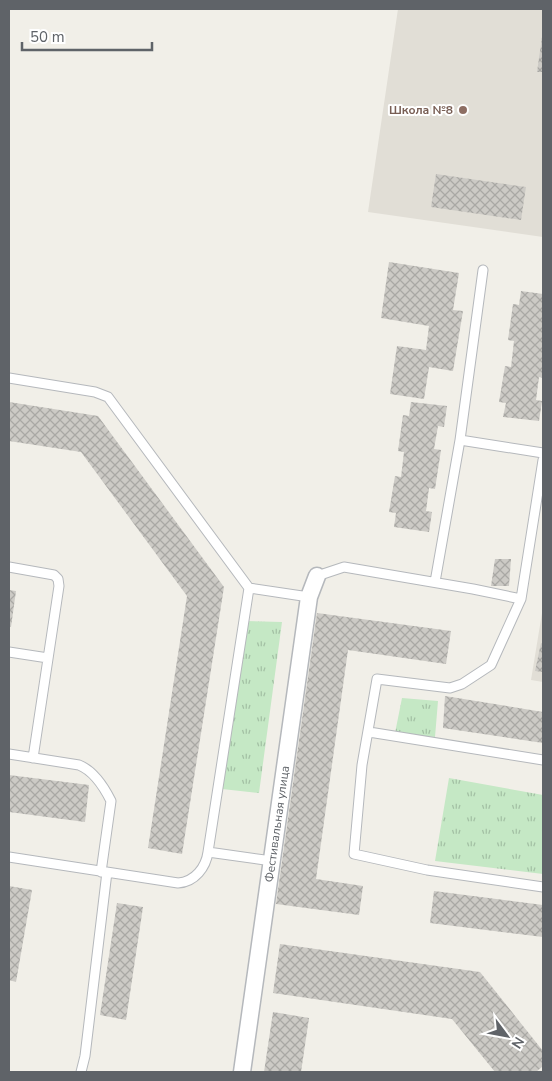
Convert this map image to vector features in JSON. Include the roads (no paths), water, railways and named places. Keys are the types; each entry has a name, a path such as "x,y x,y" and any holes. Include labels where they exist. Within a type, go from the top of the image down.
{"street":[{"name":"Фестивальная улица","path":"242,1072 309,598 317,576"}],"lane":[{"path":"435,582 460,440 484,270"},
{"path":"9,378 95,392 108,397 249,588 309,598"},
{"path":"460,440 543,453"},
{"path":"543,460 521,599 491,665 462,684 450,688 376,679 369,732 362,765 354,854 427,870 543,887"},
{"path":"9,567 54,575 58,580 59,586 33,758"},
{"path":"317,576 344,567 521,599"},
{"path":"9,857 183,883 204,867 208,852 249,588"},
{"path":"9,652 48,658"},
{"path":"369,732 543,760"},
{"path":"9,754 86,768 111,801 85,1056 81,1072"},
{"path":"208,852 272,861"}],"place":[{"name":"Школа №8","path":"463,110"}]}
